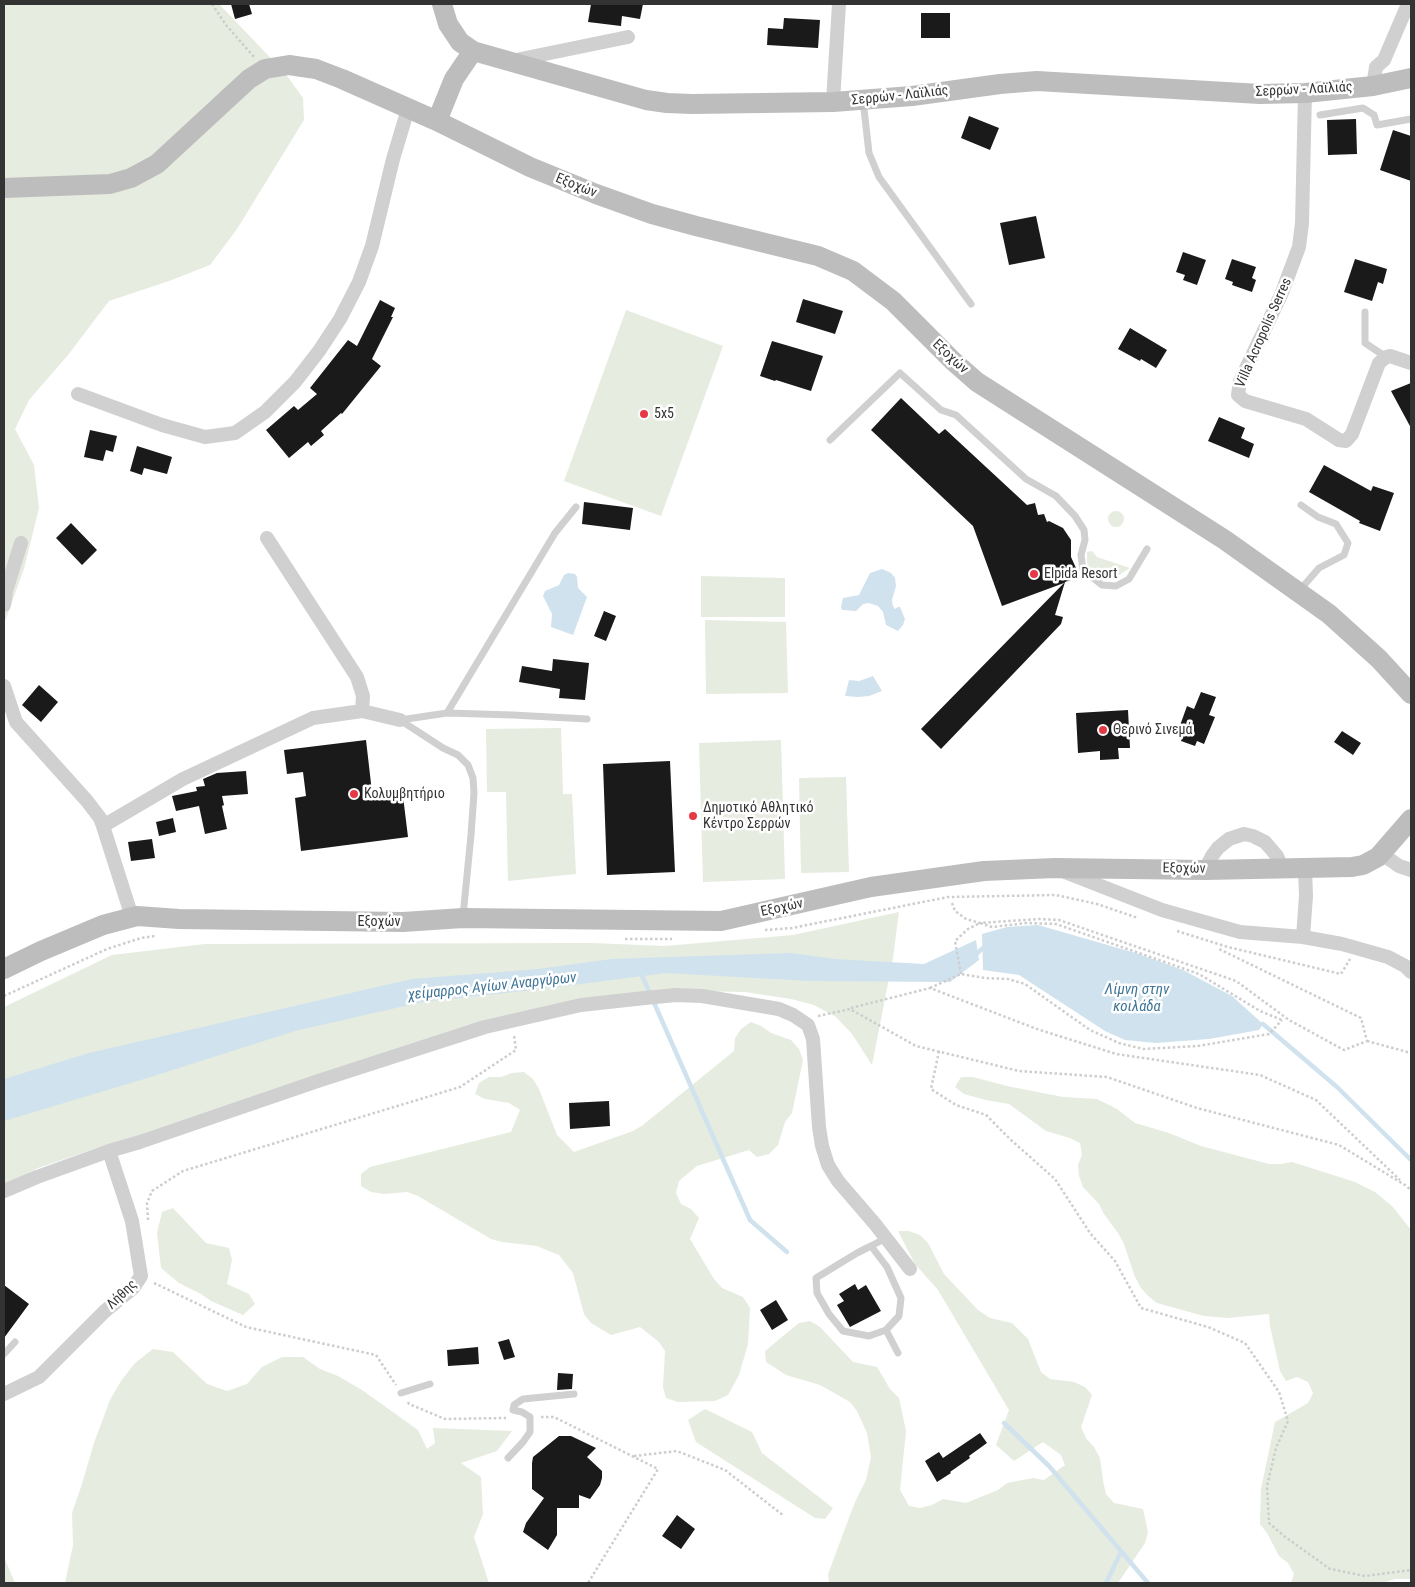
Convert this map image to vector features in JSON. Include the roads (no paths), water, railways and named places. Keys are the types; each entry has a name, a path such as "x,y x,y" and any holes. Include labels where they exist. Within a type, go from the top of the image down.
{"main road":[{"path":"437,121 454,79 473,51 460,42 448,24 442,4"},
{"name":"Σερρών - Λαϊλιάς","path":"473,51 646,100 692,104 833,102 912,96 1037,81 1260,94 1373,86 1411,78"},
{"name":"Εξοχών","path":"4,188 110,184 131,178 158,164 249,78 265,69 289,64 316,69 437,121 530,167 629,206 696,226 818,256 853,271 893,301 953,361 977,382 1182,512 1329,614 1395,675 1411,694"},
{"name":"Εξοχών","path":"4,969 96,928 137,916 179,920 403,922 463,918 721,921 902,882 984,871 1055,868 1204,870 1356,866 1370,862 1382,854 1411,819"}],"street":[{"path":"833,102 839,4"},
{"path":"1373,86 1376,66 1384,60 1408,4"},
{"path":"508,62 628,37"},
{"name":"Villa Acropolis Serres","path":"1305,92 1302,223 1299,247 1281,295 1240,381 1238,395 1245,401 1306,419 1339,440 1346,441 1355,427 1375,369 1378,363 1386,357"},
{"path":"78,394 162,425 205,437 235,433 265,412 295,382 319,351 340,319 359,282 372,246 393,158 408,109"},
{"path":"1386,357 1394,357 1411,363"},
{"path":"267,538 357,677 363,696 362,711"},
{"path":"4,604 6,591 21,543"},
{"path":"4,686 16,722 87,801 104,826 132,917"},
{"path":"104,826 131,808 190,776 313,718 362,711 400,720"},
{"path":"1204,870 1218,848 1229,839 1244,834 1265,842 1277,856 1282,868"},
{"path":"1382,854 1399,866 1411,870"},
{"path":"1055,868 1162,910 1240,932 1303,937 1342,944 1388,957 1405,966 1411,972"},
{"path":"1303,937 1306,868"},
{"path":"4,1192 37,1177 109,1151 485,1027 591,1004 638,998 688,995 722,998 767,1006 787,1012 802,1020 810,1028 813,1039 819,1127 824,1154 838,1181 910,1269"},
{"name":"Λήθης","path":"4,1394 39,1377 105,1311 133,1288 141,1276 132,1221 109,1151"}],"lane":[{"path":"863,100 869,153 879,178 971,304"},
{"path":"1320,115 1363,108 1374,115 1377,125 1411,120"},
{"path":"1365,312 1365,344 1386,357"},
{"path":"830,440 900,374 941,410 956,415 1026,478 1056,496 1075,516 1084,530 1085,540 1081,555 1083,570 1102,585 1116,586 1129,579 1147,549"},
{"path":"1299,592 1319,568 1344,555 1348,543 1336,524 1318,517 1302,505"},
{"path":"447,713 555,533 576,507"},
{"path":"400,720 447,713 587,719"},
{"path":"400,720 443,748 458,755 468,765 474,794 463,918"},
{"path":"871,1246 886,1267 901,1298 899,1316 886,1330 868,1336 842,1331 829,1314 817,1293 816,1278 871,1246 886,1238"},
{"path":"886,1330 898,1353"},
{"path":"4,1354 15,1342"},
{"path":"401,1393 430,1384"},
{"path":"508,1458 530,1432 530,1417 522,1412 512,1410 514,1405 523,1399 574,1394"}],"water":[{"path":"882,569 891,573 895,578 896,586 892,600 893,606 895,609 900,607 905,619 898,631 886,625 883,612 878,606 869,603 863,604 856,611 842,610 841,607 843,598 859,595 870,573"},
{"path":"568,573 575,574 578,588 587,597 573,635 551,627 552,614 543,596 545,591 559,585 564,575"},
{"path":"873,676 882,691 869,696 845,696 849,680 859,681"},
{"name":"Λίμνη στην κοιλάδα","path":"1038,925 1139,954 1183,970 1232,996 1263,1024 1259,1030 1209,1039 1156,1043 1125,1040 1105,1031 1019,975 983,970 982,934 1007,927"},
{"path":"976,940 979,960 950,982 810,981 666,973 422,1002 295,1031 4,1121 4,1079 89,1053 412,979 538,969 612,959 791,953 835,959 924,964"}],"waterway":[{"name":"χείμαρρος Αγίων Αναργύρων","path":"974,956 983,948"},
{"path":"640,971 750,1220 787,1252"},
{"name":"χείμαρρος Αγίων Αναργύρων","path":"1263,1024 1337,1087 1411,1160"},
{"path":"1004,1423 1049,1466 1148,1583"},
{"path":"1106,1583 1121,1552"}],"place":[{"name":"5x5","path":"644,414"},
{"name":"Elpida Resort","path":"1034,574"},
{"name":"Θερινό Σινεμά","path":"1103,730"},
{"name":"Κολυμβητήριο","path":"354,794"},
{"name":"Δημοτικό Αθλητικό Κέντρο Σερρών","path":"693,816"}]}
